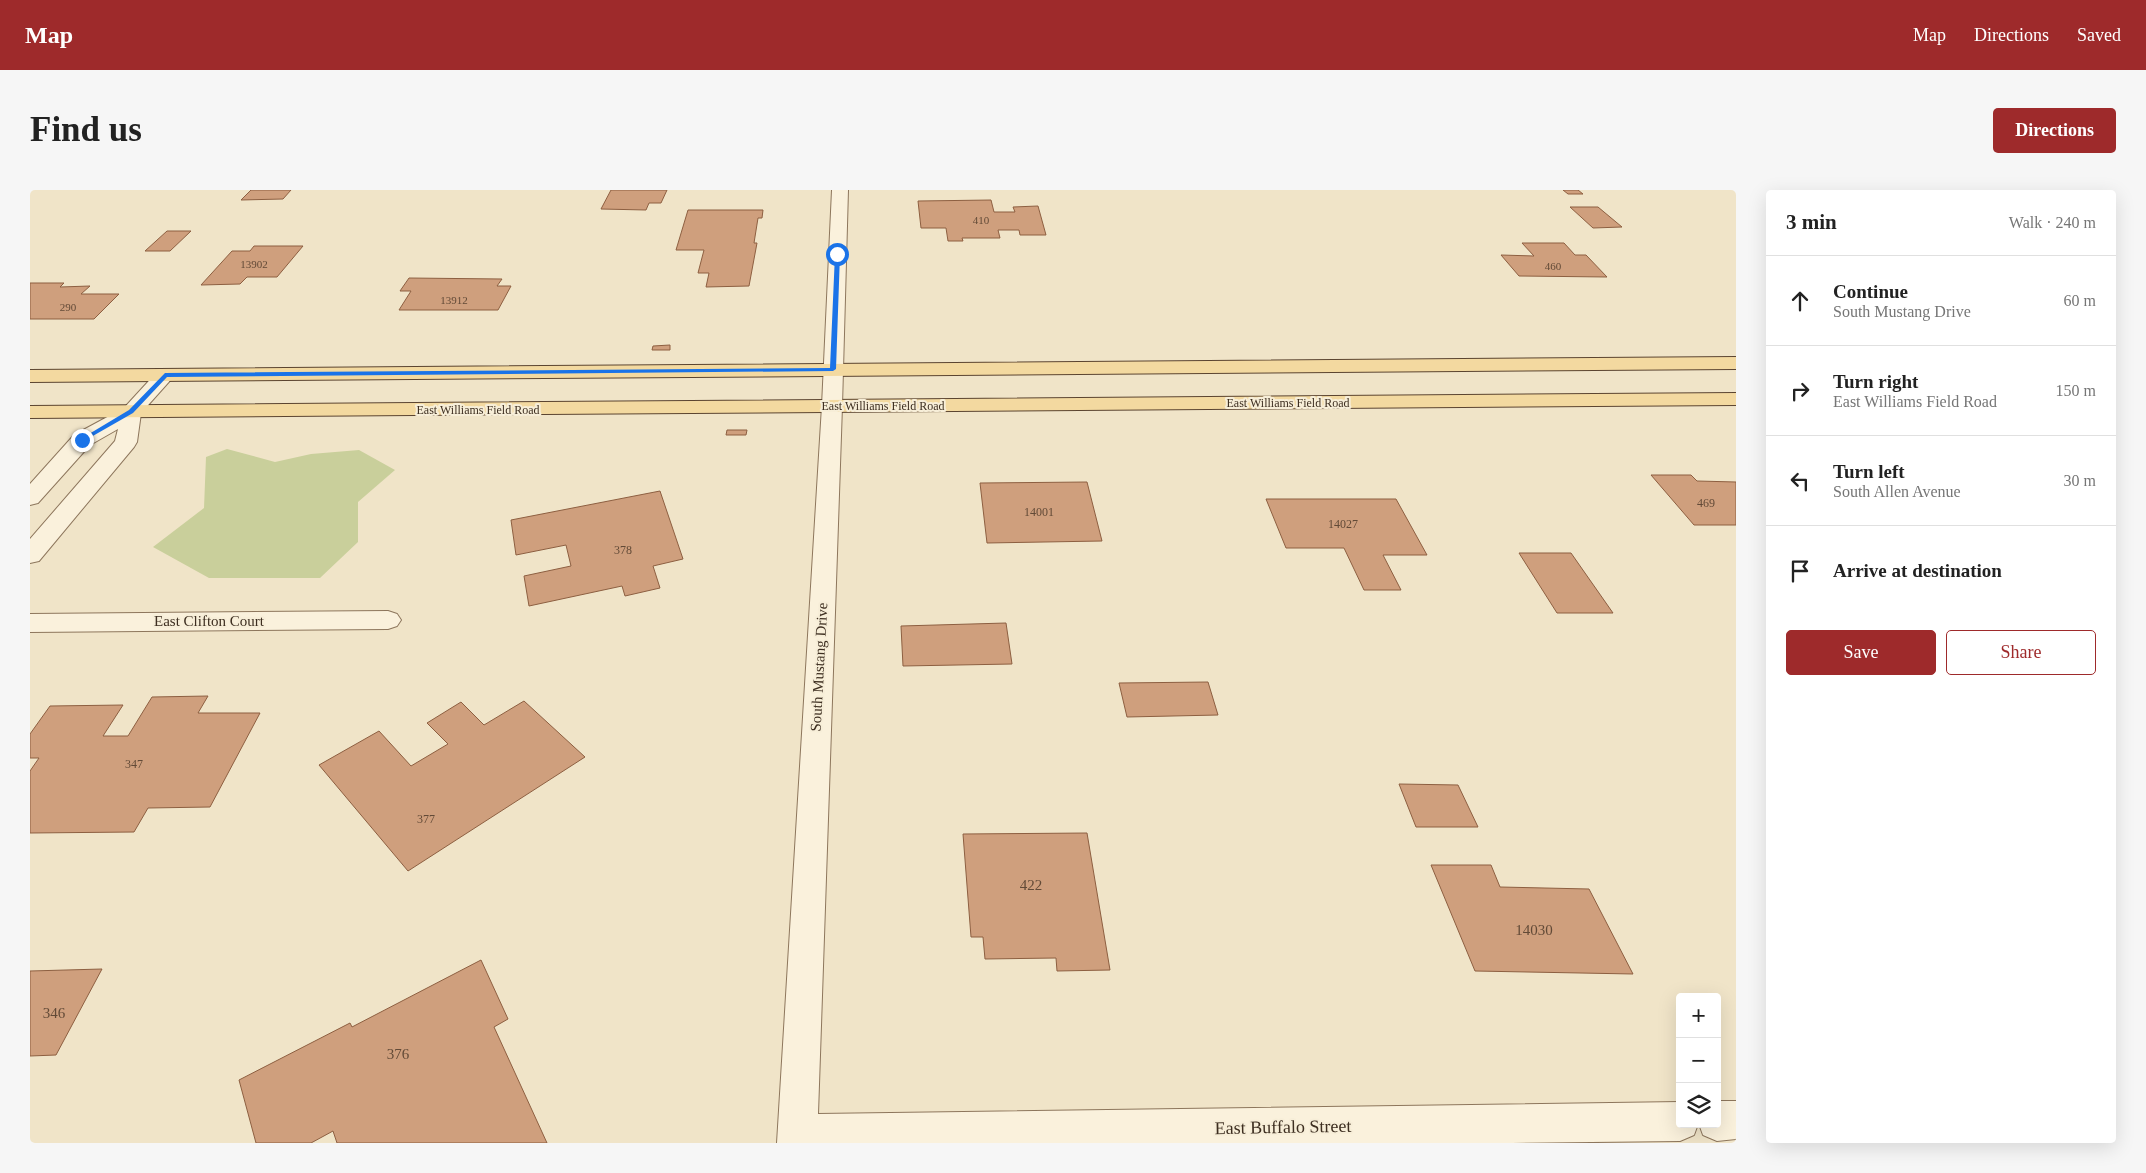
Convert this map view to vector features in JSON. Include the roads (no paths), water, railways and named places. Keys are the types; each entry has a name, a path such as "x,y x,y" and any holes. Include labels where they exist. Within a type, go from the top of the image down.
{"main road":[{"path":"30,376 1736,363"},
{"name":"East Williams Field Road","path":"30,412 1736,399"}],"street":[{"name":"South Mustang Drive","path":"797,1138 832,406 840,190"},
{"path":"30,498 82,440 131,412 165,375"},
{"path":"30,555 126,442 131,412"},
{"name":"East Clifton Court","path":"30,622 388,620"},
{"path":"1721,1121 1736,1120"},
{"name":"East Buffalo Street","path":"797,1138 1676,1121"}]}
